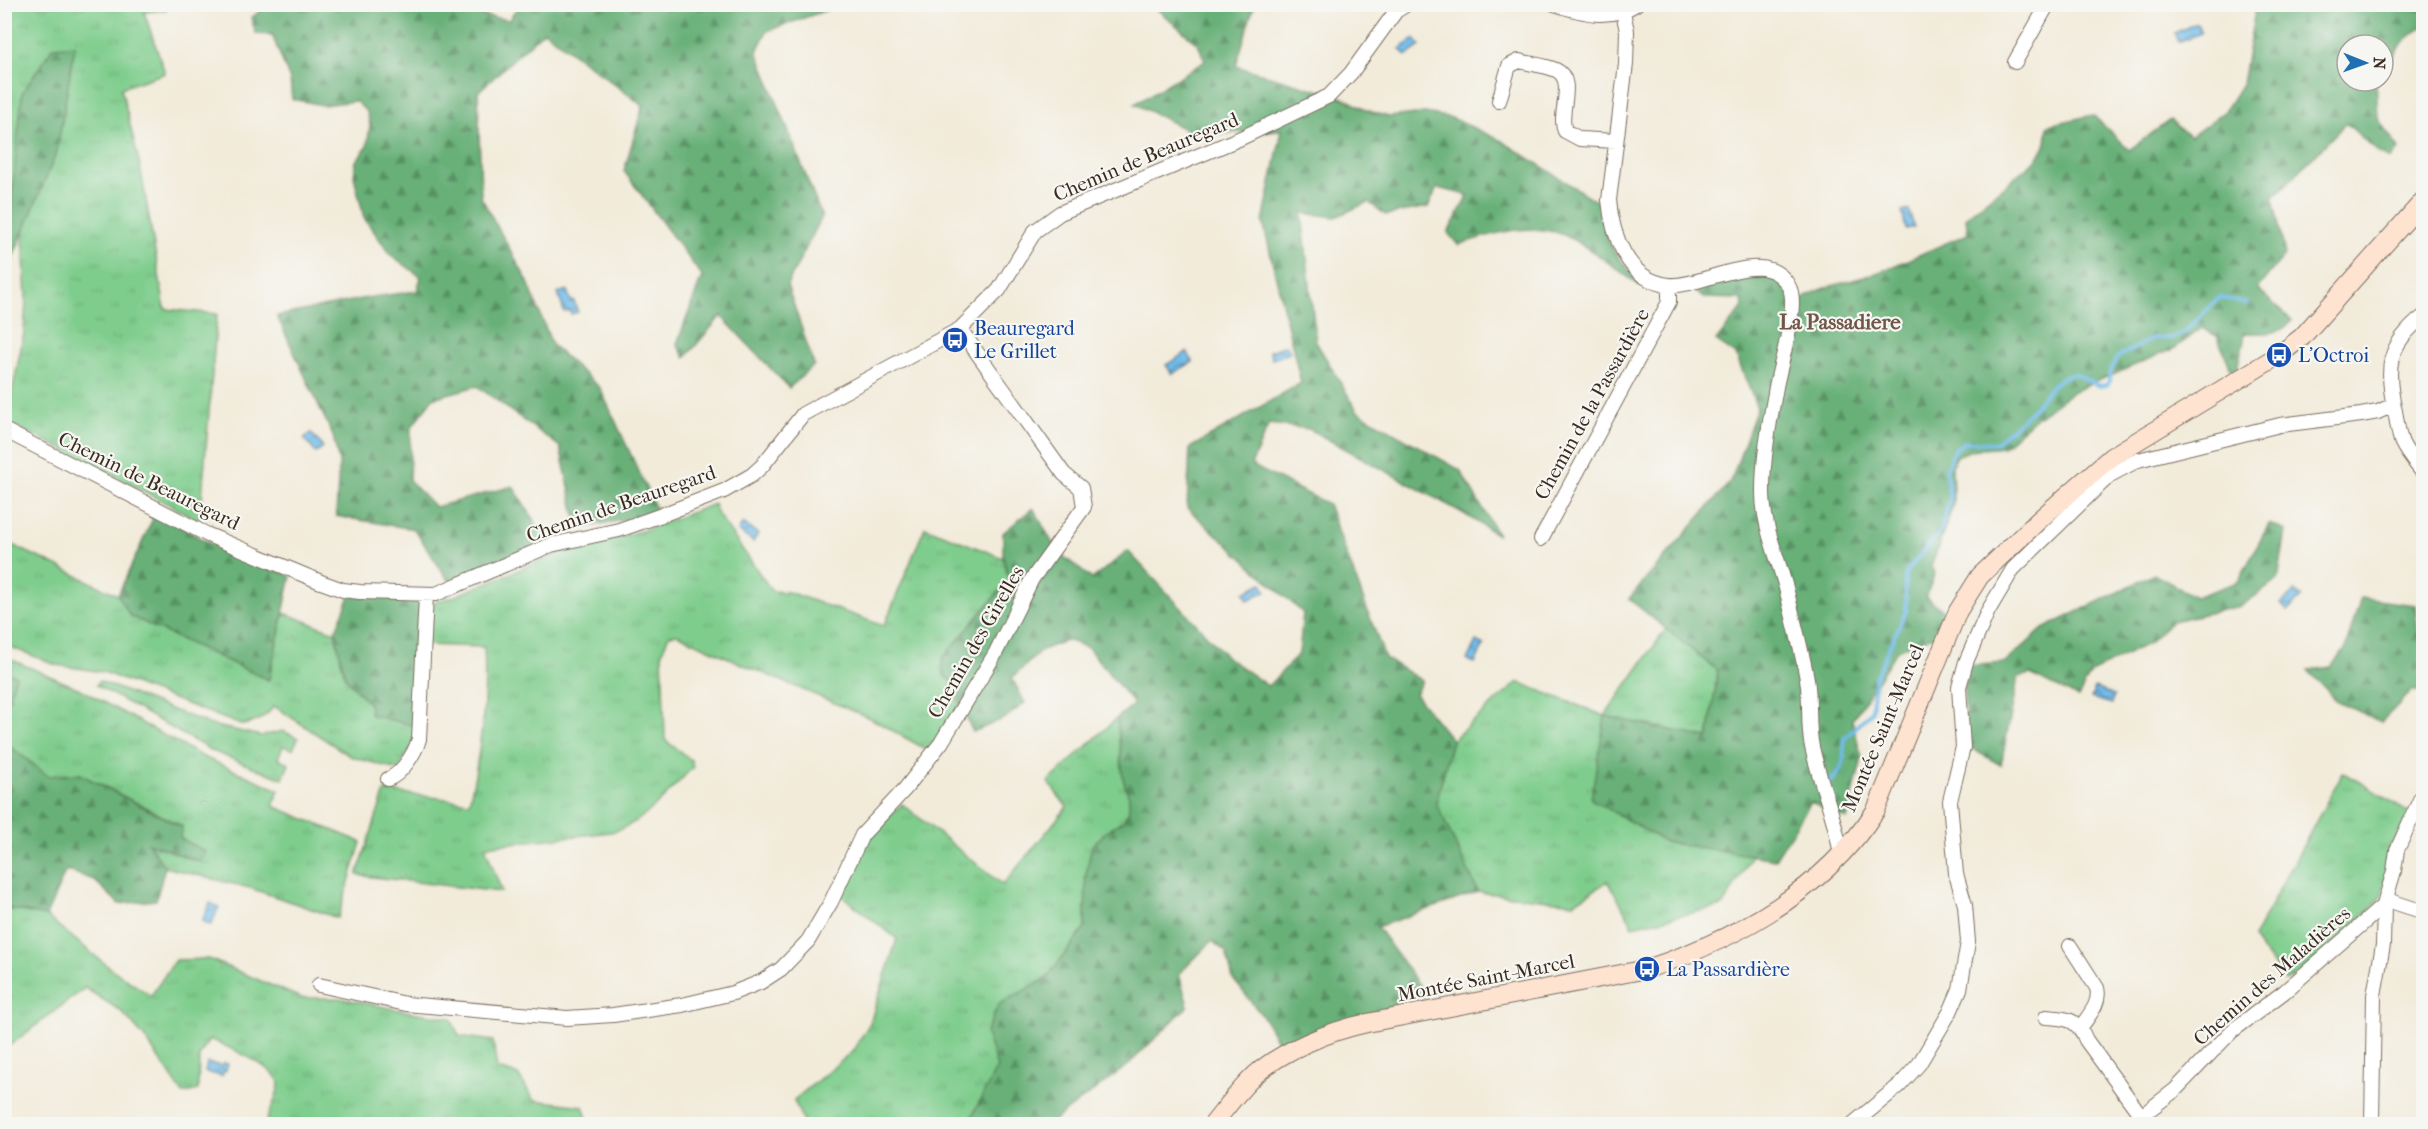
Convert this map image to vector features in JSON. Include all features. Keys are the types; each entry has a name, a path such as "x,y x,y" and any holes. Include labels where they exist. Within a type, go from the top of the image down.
{"main road":[{"name":"Montée Saint-Marcel","path":"1213,1125 1256,1074 1276,1060 1315,1040 1347,1027 1598,980 1662,963 1720,939 1782,904 1822,876 1863,831 1876,810 1967,594 1998,558 2105,470 2302,338 2424,200"}],"street":[{"name":"Chemin de Beauregard","path":"4,430 208,535 343,590 426,595 450,590 551,545 619,530 724,491 752,475 762,466 803,414 960,329 999,290 1035,231 1046,223 1060,213 1241,138 1329,96 1351,73 1396,11 1407,4"},
{"path":"1554,4 1589,14 1602,15 1623,12 1636,4"},
{"path":"2015,62 2048,4"},
{"path":"1623,12 1627,31 1626,64 1609,200 1614,232 1620,247 1637,269 1651,279 1669,285 1758,268 1775,273 1784,280 1793,300 1766,448 1763,492 1769,531 1786,586 1807,680 1810,738 1838,829 1841,856"},
{"path":"1499,101 1509,66 1513,62 1519,61 1555,70 1565,80 1562,116 1565,131 1580,139 1616,141"},
{"name":"Chemin de la Passardière","path":"1541,539 1670,302 1669,285"},
{"path":"2424,316 2405,332 2391,358 2388,382 2402,443 2424,474"},
{"name":"Chemin des Girelles","path":"318,985 406,1004 567,1018 645,1011 733,993 761,982 781,969 797,954 808,941 825,912 862,835 905,789 941,743 995,654 1032,579 1084,507 1081,488 1064,474 960,329"},
{"path":"1853,1125 1900,1085 1919,1064 1950,1012 1960,989 1968,942 1965,905 1956,874 1950,801 1963,747 1959,687 1974,642 1988,611 2013,570 2105,470 2280,425 2378,412 2393,405"},
{"path":"388,779 396,776 417,747 420,739 426,595"},
{"path":"2372,1125 2374,995 2383,945 2386,903 2397,850 2424,792"},
{"path":"2386,903 2424,912"},
{"name":"Chemin des Maladières","path":"2136,1121 2175,1090 2232,1031 2284,992 2386,903"},
{"path":"2070,946 2099,994 2097,1002 2081,1027"},
{"path":"2046,1017 2069,1019 2081,1027 2086,1040 2136,1121"}],"green space":[{"path":"275,4 460,5 474,14 509,20 520,4 841,5 767,31 757,51 822,217 787,285 814,365 789,388 721,316 685,358 677,344 702,276 624,171 643,106 544,31 478,92 481,197 528,282 552,345 600,388 656,509 630,519 578,528 560,447 477,386 433,398 411,428 409,480 435,507 513,486 546,540 449,581 414,529 336,516 339,462 333,436 277,316 366,298 417,291 421,277 391,255 364,218 354,176 356,161 367,147 370,125 367,112 355,101 323,105 292,99 290,80 272,35 256,34 251,18"},
{"path":"4,5 166,5 166,10 144,12 165,73 121,88 140,166 165,309 217,314 200,521 81,458 6,422 24,333 26,301 23,232 57,151 11,205 5,222"},
{"path":"1152,5 1254,5 1236,66 1344,98 1366,110 1389,117 1425,113 1452,118 1502,141 1602,205 1605,231 1612,248 1640,281 1639,285 1574,240 1546,230 1516,230 1458,245 1448,233 1468,195 1437,188 1428,207 1386,215 1368,202 1336,217 1302,213 1316,342 1358,412 1460,470 1498,535 1461,512 1309,429 1269,424 1251,465 1328,504 1385,658 1422,681 1415,694 1452,740 1436,803 1478,892 1377,927 1427,996 1279,1044 1264,1018 1233,979 1226,952 1212,941 1179,974 1188,1006 1127,1066 1049,1124 968,1124 997,1067 986,1033 999,1004 1046,979 1085,928 1086,874 1092,845 1124,820 1129,810 1129,797 1123,778 1117,718 1134,704 1088,648 1067,640 1042,650 1012,678 1025,703 1005,718 973,732 960,704 956,685 944,674 943,658 1009,580 1003,558 1003,533 1033,508 1057,551 1092,579 1128,551 1228,658 1268,686 1299,654 1303,613 1187,508 1190,448 1301,383 1263,222 1282,130 1197,135 1135,104 1205,61 1198,44"},
{"path":"2256,5 2423,5 2423,26 2404,41 2395,53 2395,33 2335,33 2335,93 2377,93 2378,119 2399,149 2390,159 2379,153 2346,123 2273,198 2285,254 2257,289 2292,320 2287,325 2276,332 2244,333 2238,368 2232,371 2217,336 2202,328 2175,348 2074,391 2037,417 2003,447 1971,450 1957,456 1952,464 1953,505 1931,567 1935,572 1926,597 1945,612 1941,633 1897,650 1852,720 1862,758 1847,819 1811,802 1775,859 1665,842 1591,799 1605,716 1708,738 1718,671 1629,599 1731,481 1757,408 1736,355 1716,341 1743,307 1742,299 1703,298 1692,288 1760,273 1773,275 1797,304 1815,292 1879,272 1968,234 1966,217 2038,158 2046,143 2048,125 2093,115 2129,150 2170,120 2190,137 2225,111 2242,84"},
{"path":"75,45 57,151 10,265 5,262 5,222 11,205 22,93 53,47"},
{"path":"714,504 718,515 772,591 788,592 884,626 925,527 1003,558 1010,580 943,658 944,676 956,685 960,704 929,751 870,718 677,634 669,635 662,652 665,740 691,760 693,767 645,815 611,832 485,846 502,892 357,875 385,791 469,802 482,725 485,685 484,647 426,645 430,606 435,602 564,551 648,529"},
{"path":"155,514 227,552 291,576 269,680 130,616 118,595"},
{"path":"2269,524 2286,531 2278,580 2241,606 2172,621 2149,643 2091,673 2078,697 2030,674 2018,677 2001,765 1967,746 1964,691 1967,666 2005,663 2043,629 2154,574 2195,597 2238,582"},
{"path":"4,541 118,595 130,616 268,680 284,613 335,632 345,677 369,704 416,726 414,742 398,770 350,756 274,706 260,719 241,725 103,672 56,665 5,645"},
{"path":"350,596 414,599 420,604 416,726 371,715 369,704 345,677 335,632"},
{"path":"2361,598 2415,605 2418,633 2423,638 2423,691 2412,691 2381,722 2337,701 2308,670 2331,667 2345,649"},
{"path":"1666,629 1718,671 1708,739 1605,716"},
{"path":"5,657 80,689 201,756 279,790 273,806 361,842 338,918 250,888 165,867 147,842 200,862 179,838 182,826 80,774 48,776 5,742 5,709 16,676 5,671"},
{"path":"5,671 16,676 5,709"},
{"path":"99,681 211,725 261,736 283,731 298,738 293,749 283,746 278,758 289,764 283,779 212,751 96,685"},
{"path":"1518,682 1605,716 1665,842 1752,855 1723,906 1633,926 1608,881 1574,903 1478,892 1436,803 1452,740"},
{"path":"1117,718 1123,778 1129,797 1129,810 1124,820 1111,828 1086,874 1085,928 1046,979 999,1004 986,1033 998,1067 968,1124 804,1124 794,1100 852,1052 870,1023 897,939 840,894 861,849 876,829 902,804 1003,885 1067,807 1048,782"},
{"path":"4,742 48,776 80,774 182,827 180,838 206,852 201,862 148,843 165,867 156,900 119,904 94,880 66,870 46,916 5,910"},
{"path":"2343,772 2409,812 2387,858 2386,879 2379,899 2333,943 2285,981 2253,938"},
{"path":"5,910 46,916 110,968 151,996 175,960 209,959 301,998 339,998 451,1018 459,1036 493,1041 497,1069 518,1075 534,1100 583,1106 589,1124 265,1124 279,1088 276,1077 270,1071 210,1039 199,1056 198,1090 183,1094 145,1038 121,1011 85,988 5,1049"}],"water":[{"path":"2197,23 2201,33 2178,42 2174,33"},
{"path":"1415,39 1420,46 1406,56 1400,49"},
{"path":"1909,210 1914,227 1906,229 1902,212"},
{"path":"567,290 578,312 571,314 570,311 564,312 558,293"},
{"path":"1287,345 1290,353 1272,359 1269,351"},
{"path":"1187,352 1193,362 1172,374 1166,365"},
{"path":"311,433 323,447 316,453 304,439"},
{"path":"743,523 758,534 753,542 738,531"},
{"path":"1262,583 1266,591 1248,600 1244,592"},
{"path":"2295,591 2302,597 2288,611 2281,604"},
{"path":"1476,641 1484,645 1475,663 1467,660"},
{"path":"2095,688 2114,696 2112,704 2091,698"},
{"path":"210,903 219,907 211,925 202,921"},
{"path":"207,1063 222,1066 223,1063 228,1064 222,1076 205,1072"}],"waterway":[{"path":"1827,785 1837,775 1842,765 1844,739 1872,711 1875,678 1906,611 1905,574 1941,530 1950,500 1946,469 1956,448 1965,442 1996,443 2063,377 2073,375 2093,384 2103,386 2108,384 2112,367 2118,357 2153,338 2172,338 2184,333 2219,297 2247,304"}],"place":[{"name":"Beauregard Le Grillet","path":"955,340"},
{"name":"L'Octroi","path":"2279,355"},
{"name":"La Passardière","path":"1647,969"}],"district":[{"name":"La Passadiere","path":"1840,322"}]}
